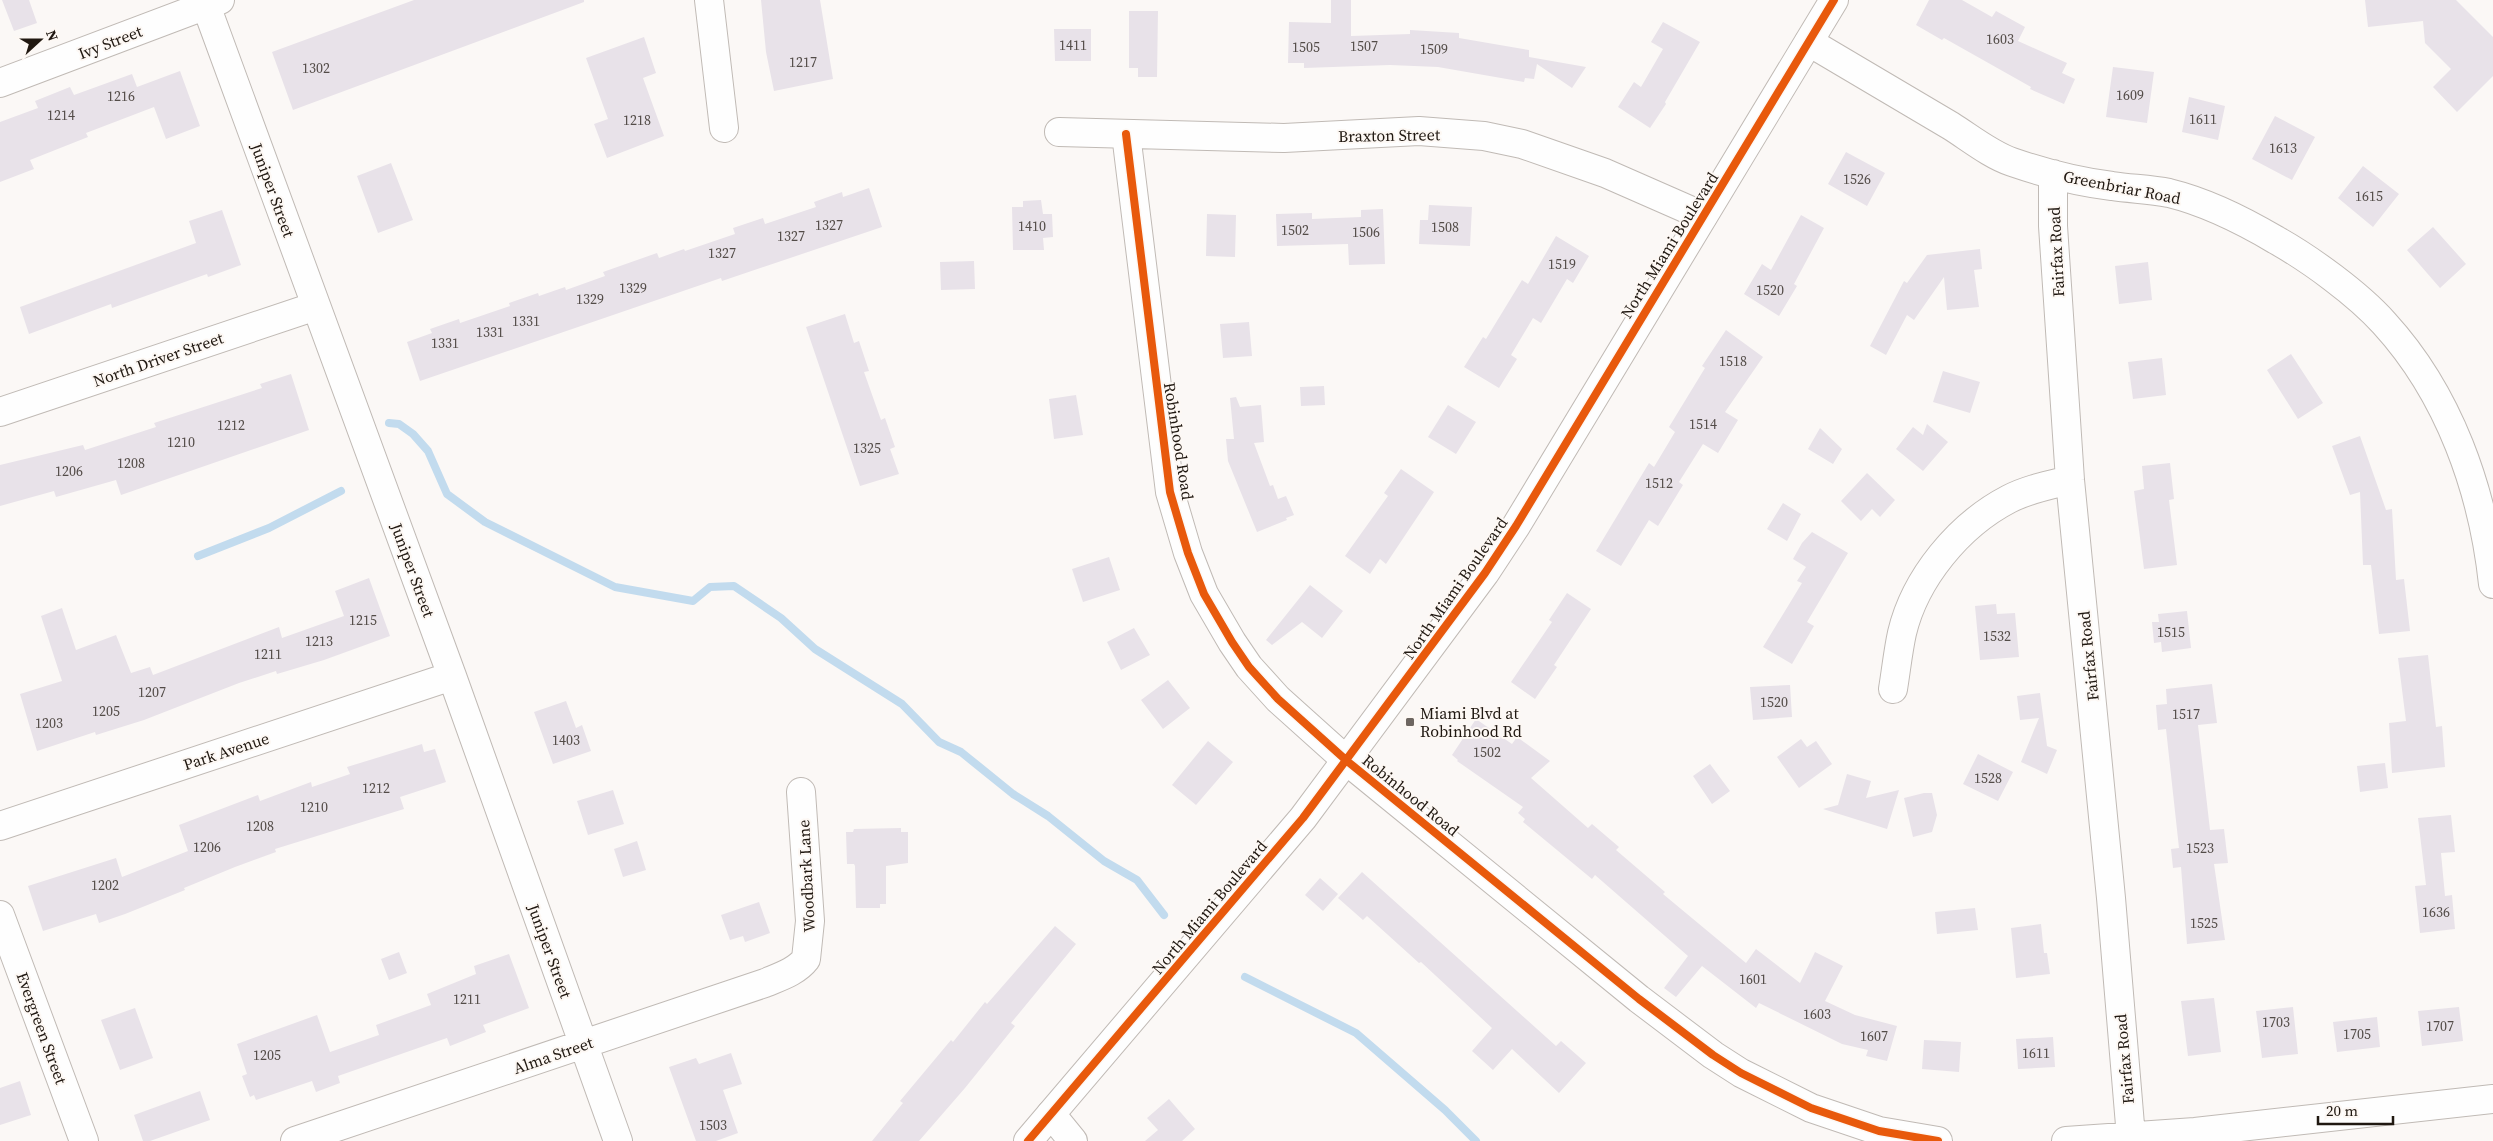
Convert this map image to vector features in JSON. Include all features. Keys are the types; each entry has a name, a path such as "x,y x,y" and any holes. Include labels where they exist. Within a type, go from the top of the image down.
{"street":[{"path":"709,0 724,128"},
{"name":"North Miami Boulevard","path":"1028,1141 1303,818 1485,573 1511,534 1834,0"},
{"name":"Ivy Street","path":"0,83 210,2"},
{"name":"Juniper Street","path":"210,2 316,306 452,676 618,1141"},
{"name":"Greenbriar Road","path":"1809,42 2009,161 2053,174 2110,186 2169,193 2251,225 2292,249 2329,276 2384,322 2414,360 2439,399 2469,472 2482,513 2493,584"},
{"name":"Braxton Street","path":"1059,132 1284,138 1419,132 1484,136 1522,144 1605,173 1703,216"},
{"name":"Robinhood Road","path":"1126,134 1165,465 1170,492 1188,553 1204,594 1216,617 1249,667 1278,699 1347,761 1639,999 1741,1073 1811,1108 1879,1131 1938,1141"},
{"name":"Fairfax Road","path":"2053,174 2053,226 2070,480 2110,889 2131,1137"},
{"name":"North Driver Street","path":"0,412 316,306"},
{"path":"1893,689 1902,632 1917,593 1935,563 1956,539 1979,519 2008,500 2031,490 2070,480"},
{"name":"Park Avenue","path":"0,826 452,676"},
{"name":"Woodbark Lane","path":"801,792 810,921 806,960"},
{"name":"Evergreen Street","path":"0,915 84,1141"},
{"name":"Alma Street","path":"295,1141 765,983 791,972 806,960"},
{"path":"2066,1141 2131,1137 2335,1118 2493,1099"},
{"path":"1051,1114 1073,1141"}],"building":[{"path":"2,0 29,0 37,23 14,31"},
{"path":"414,0 584,0 584,2 293,110 272,52"},
{"path":"761,0 820,0 833,79 774,91 766,52"},
{"path":"1331,0 1351,0 1351,36 1410,34 1410,30 1459,33 1459,38 1529,50 1529,57 1586,67 1572,88 1537,64 1534,79 1525,78 1524,82 1438,67 1390,65 1304,68 1304,63 1288,63 1289,22 1331,23"},
{"path":"1929,0 1962,0 1992,17 1996,11 2025,27 2018,41 2067,63 2062,73 2075,79 2064,104 2030,89 2031,87 1944,38 1942,40 1916,25"},
{"path":"2365,0 2456,0 2493,37 2493,76 2457,112 2433,87 2451,69 2425,43 2423,21 2368,27"},
{"path":"1129,11 1158,11 1157,77 1138,77 1138,68 1129,68"},
{"path":"1663,22 1700,42 1665,102 1666,104 1650,128 1618,107 1634,82 1641,87 1663,49 1651,42"},
{"path":"1054,29 1091,29 1091,61 1055,61"},
{"path":"644,37 656,73 643,78 664,136 607,158 594,124 608,119 586,58"},
{"path":"2113,67 2154,72 2147,123 2106,117"},
{"path":"180,71 200,126 166,139 154,107 86,133 88,137 30,160 34,169 0,182 0,122 38,108 35,101 70,87 74,95 132,74 137,87"},
{"path":"2189,97 2225,106 2218,140 2182,132"},
{"path":"2275,116 2315,137 2292,180 2252,159"},
{"path":"1846,152 1885,173 1867,206 1828,184"},
{"path":"391,163 413,220 378,233 357,176"},
{"path":"2363,166 2399,194 2373,227 2338,198"},
{"path":"869,188 882,227 722,281 721,278 420,381 407,342 432,333 430,329 459,319 460,323 510,306 509,303 538,293 539,296 565,287 566,290 605,276 603,272 657,253 659,258 684,249 685,251 735,234 733,228 763,218 765,224 816,207 814,202 842,192 843,197"},
{"path":"1041,200 1043,214 1052,214 1053,237 1043,238 1044,250 1013,250 1012,207 1023,207 1023,201"},
{"path":"1429,205 1472,207 1470,246 1419,244 1420,220 1428,220"},
{"path":"1383,209 1385,264 1349,265 1348,244 1277,246 1276,214 1312,213 1312,219 1361,217 1361,210"},
{"path":"222,210 241,265 208,277 207,274 112,308 111,304 29,334 20,307 196,243 189,221"},
{"path":"1207,214 1236,215 1235,257 1206,256"},
{"path":"1801,215 1824,228 1794,284 1797,286 1779,316 1744,294 1762,264 1771,270"},
{"path":"2433,227 2466,264 2440,288 2407,250"},
{"path":"1556,236 1589,256 1573,283 1567,279 1541,323 1533,318 1511,355 1517,359 1499,388 1464,367 1483,337 1486,339 1522,280 1528,284"},
{"path":"1980,249 1982,269 1974,270 1979,307 1947,310 1944,277 1914,320 1907,315 1886,355 1870,346 1904,281 1907,283 1927,255"},
{"path":"974,261 975,289 941,290 940,262"},
{"path":"2148,262 2152,300 2119,304 2115,266"},
{"path":"845,314 854,343 859,341 869,371 864,372 881,420 885,418 895,447 890,449 899,474 860,486 806,327"},
{"path":"1249,322 1252,356 1223,358 1220,324"},
{"path":"1726,330 1763,357 1725,412 1738,420 1718,453 1703,444 1679,482 1683,485 1658,526 1649,520 1621,566 1596,551 1649,463 1654,467 1675,432 1669,427 1705,368 1702,366"},
{"path":"2291,354 2323,403 2298,419 2267,370"},
{"path":"2162,358 2166,395 2133,399 2128,362"},
{"path":"1943,371 1980,382 1970,413 1933,402"},
{"path":"291,374 309,430 121,495 116,480 56,497 54,491 0,506 0,465 83,445 85,450 156,427 154,423 262,388 260,384"},
{"path":"1324,386 1325,405 1301,406 1300,387"},
{"path":"1076,395 1083,435 1054,439 1049,399"},
{"path":"1236,397 1240,407 1261,405 1264,442 1254,443 1270,486 1273,485 1278,499 1286,496 1294,515 1286,518 1287,520 1257,532 1228,461 1226,439 1234,439 1230,398"},
{"path":"1448,405 1476,422 1456,454 1428,437"},
{"path":"1927,424 1948,442 1923,471 1896,449 1913,427 1923,435"},
{"path":"1820,428 1842,449 1833,464 1808,449"},
{"path":"2360,436 2386,510 2392,509 2396,580 2404,579 2410,631 2379,634 2371,565 2363,565 2360,492 2350,495 2332,446"},
{"path":"2170,463 2174,499 2169,500 2177,565 2144,569 2134,491 2144,489 2142,466"},
{"path":"1401,469 1434,492 1386,564 1380,559 1370,574 1345,556 1388,496 1384,493"},
{"path":"1867,473 1895,500 1880,517 1872,509 1861,521 1841,501"},
{"path":"1783,503 1801,514 1787,541 1767,529"},
{"path":"1812,532 1848,553 1807,622 1814,626 1792,664 1763,647 1802,583 1797,581 1806,567 1793,559 1802,543"},
{"path":"1109,557 1120,590 1083,602 1072,569"},
{"path":"369,578 390,636 324,660 277,674 276,671 239,683 144,720 96,735 95,732 37,751 20,694 62,681 41,616 62,608 76,650 116,635 131,673 150,667 153,675 279,627 282,638 344,616 335,591"},
{"path":"1310,585 1343,611 1322,638 1302,622 1272,645 1266,640"},
{"path":"1567,593 1591,609 1554,665 1557,667 1535,699 1511,682 1552,622 1549,620"},
{"path":"1996,604 1997,614 2015,613 2019,657 1980,660 1975,606"},
{"path":"2187,611 2191,648 2162,652 2161,642 2154,643 2152,622 2159,622 2158,614"},
{"path":"1134,628 1150,655 1121,670 1107,642"},
{"path":"2428,655 2436,727 2442,726 2445,767 2392,773 2389,723 2406,721 2398,658"},
{"path":"1168,680 1190,708 1163,729 1141,700"},
{"path":"2212,684 2217,723 2198,725 2210,830 2224,829 2228,863 2214,864 2225,940 2187,944 2181,867 2173,868 2171,849 2179,848 2166,729 2158,730 2156,705 2167,704 2166,689"},
{"path":"1790,685 1792,717 1753,720 1750,687"},
{"path":"2040,693 2047,746 2057,750 2047,774 2021,762 2039,718 2020,720 2017,696"},
{"path":"566,701 576,728 582,725 591,751 553,764 534,712"},
{"path":"1476,719 1512,744 1517,737 1550,761 1531,778 1588,828 1592,824 1619,847 1616,850 1665,892 1663,894 1746,963 1756,949 1800,983 1815,952 1843,966 1825,1001 1855,1015 1897,1026 1887,1061 1866,1056 1868,1050 1842,1044 1759,1003 1756,1008 1702,966 1676,997 1664,988 1688,956 1595,875 1592,879 1523,822 1525,819 1518,813 1523,807 1457,761 1452,755"},
{"path":"1801,739 1807,747 1816,741 1832,764 1799,788 1777,757"},
{"path":"1208,741 1233,762 1196,805 1172,785"},
{"path":"422,744 424,752 435,749 446,782 400,797 404,809 275,849 276,852 99,923 96,914 43,931 28,886 116,858 122,877 188,851 179,825 258,795 260,801 311,782 312,787 350,774 347,767"},
{"path":"1978,754 2013,772 1998,801 1963,784"},
{"path":"2385,763 2388,788 2360,792 2357,766"},
{"path":"1710,764 1730,791 1712,804 1693,776"},
{"path":"1847,774 1871,781 1866,798 1899,790 1887,829 1823,809 1838,805"},
{"path":"613,790 624,824 588,835 577,801"},
{"path":"1932,793 1937,815 1932,832 1913,837 1904,798"},
{"path":"2451,815 2455,852 2441,853 2445,896 2452,895 2455,929 2420,933 2415,886 2426,885 2418,818"},
{"path":"901,828 901,832 908,832 908,863 886,866 886,904 880,904 880,908 856,908 855,866 854,864 847,864 846,832 853,832 854,829"},
{"path":"637,841 646,870 623,877 614,849"},
{"path":"1362,872 1556,1046 1561,1041 1586,1063 1559,1093 1512,1049 1493,1070 1472,1051 1492,1028 1421,962 1419,963 1367,916 1363,920 1338,898"},
{"path":"1320,878 1338,894 1323,911 1305,895"},
{"path":"759,902 770,933 745,942 743,936 730,940 721,915"},
{"path":"1975,908 1978,930 1937,934 1935,912"},
{"path":"2041,924 2044,953 2047,953 2050,974 2016,978 2011,928"},
{"path":"1055,926 1076,944 1011,1023 1015,1026 965,1088 919,1141 872,1141 903,1103 900,1101 951,1040 953,1042 985,1002 987,1004"},
{"path":"399,952 407,973 389,980 381,959"},
{"path":"509,954 529,1008 483,1025 486,1032 450,1046 447,1038 338,1076 340,1083 316,1092 312,1081 256,1100 254,1095 250,1097 242,1076 247,1074 237,1044 317,1015 330,1052 379,1035 376,1025 431,1005 427,994 476,974 474,966"},
{"path":"2214,998 2221,1052 2188,1056 2181,1001"},
{"path":"2293,1007 2298,1054 2262,1058 2256,1011"},
{"path":"2459,1007 2463,1041 2422,1046 2418,1011"},
{"path":"135,1008 153,1058 120,1070 101,1020"},
{"path":"2377,1017 2380,1047 2337,1052 2333,1022"},
{"path":"2053,1037 2055,1067 2018,1069 2016,1039"},
{"path":"1924,1040 1961,1042 1959,1072 1922,1069"},
{"path":"731,1053 742,1084 723,1090 738,1133 716,1141 696,1141 669,1067 696,1058 699,1064"},
{"path":"20,1081 31,1115 0,1125 0,1088"},
{"path":"200,1091 210,1120 150,1141 143,1141 134,1115"},
{"path":"1169,1099 1195,1129 1182,1141 1145,1141 1158,1130 1147,1118"}],"waterway":[{"path":"389,423 399,424 413,434 428,451 447,494 485,522 615,587 693,601 710,587 734,586 781,618 815,649 902,704 939,742 961,752 1013,794 1048,816 1104,861 1137,880 1164,915"},
{"path":"198,556 269,528 341,491"},
{"path":"1245,977 1356,1033 1445,1110 1476,1141"}],"cycle path":[{"path":"1028,1141 1303,818 1485,573 1516,526 1834,0"},
{"path":"1126,134 1170,492 1188,553 1204,594 1249,667 1278,699 1347,761 1639,999 1713,1055 1741,1073 1811,1108 1879,1131 1938,1141"}],"place":[{"name":"Miami Blvd at Robinhood Rd","path":"1410,722"}]}
